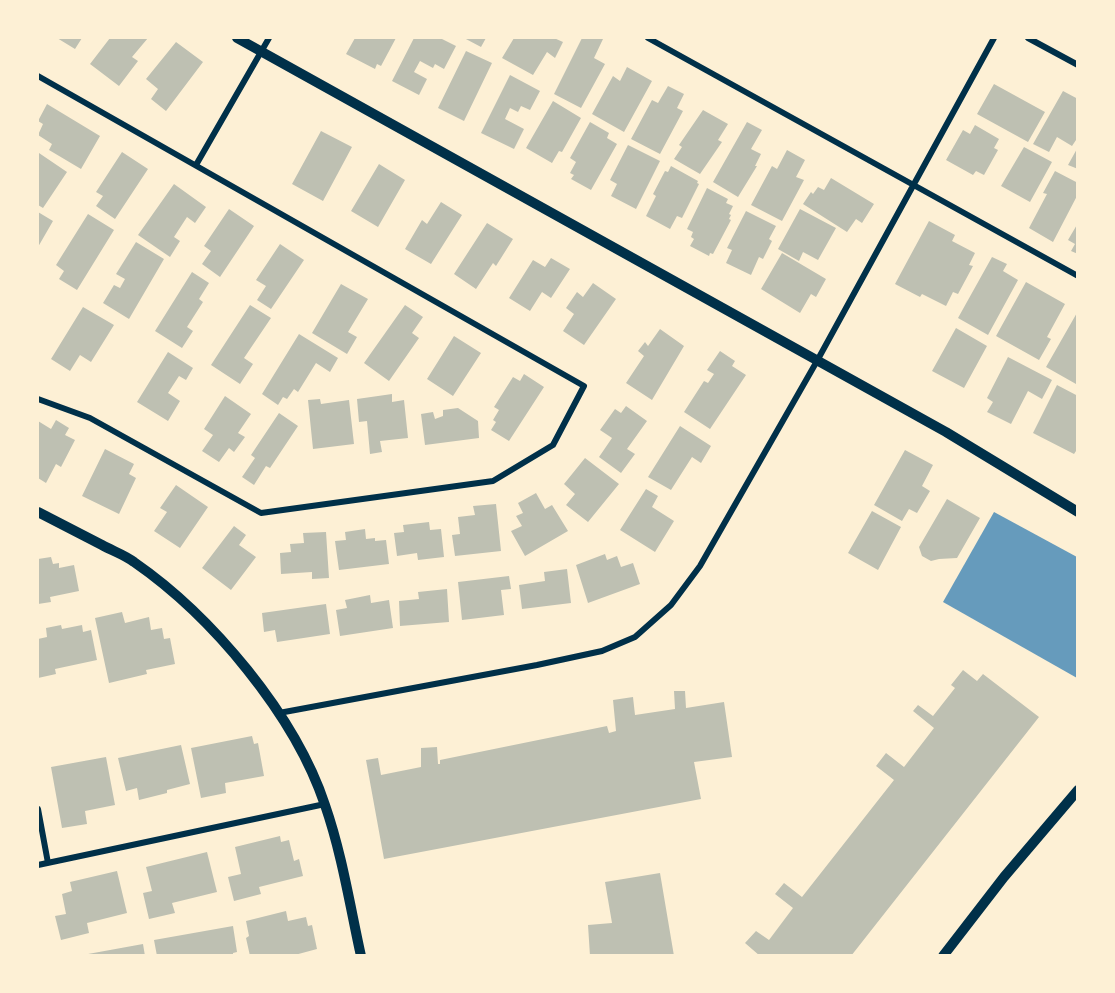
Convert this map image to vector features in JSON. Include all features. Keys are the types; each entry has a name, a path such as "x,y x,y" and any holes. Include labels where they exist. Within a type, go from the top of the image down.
{"street":[{"path":"237,38 946,432 1077,512"},
{"path":"196,165 268,38"},
{"path":"648,38 1077,276"},
{"path":"279,713 602,651 635,637 671,605 700,566 817,361 994,38"},
{"path":"1028,38 1077,65"},
{"path":"38,76 584,386 553,446 493,482 261,513 90,418 38,399"},
{"path":"38,512 133,561 192,609 236,658 279,713 304,758 325,804 339,854 361,956"},
{"path":"943,956 1004,877 1077,790"},
{"path":"38,865 325,804"},
{"path":"38,809 48,863"}],"water":[{"path":"994,512 1077,557 1077,678 943,602"}],"building":[{"path":"57,38 82,38 75,49"},
{"path":"110,38 148,38 132,57 138,61 119,86 90,64"},
{"path":"355,38 396,38 381,66 377,64 375,69 346,54"},
{"path":"414,38 440,38 456,46 444,69 435,64 433,68 420,61 414,72 427,79 419,95 392,81"},
{"path":"464,38 486,38 481,47"},
{"path":"514,38 554,38 563,42 555,58 547,52 533,75 502,58"},
{"path":"582,38 603,39 594,58 605,64 581,108 554,94"},
{"path":"176,42 203,62 166,111 151,99 158,89 146,79"},
{"path":"466,51 492,63 464,121 438,108"},
{"path":"627,67 652,81 624,132 592,114 613,76 620,81"},
{"path":"510,75 540,91 530,110 521,106 518,112 510,108 505,119 524,129 514,149 481,133"},
{"path":"994,84 1045,112 1028,142 977,114"},
{"path":"668,86 684,94 677,108 683,111 660,154 631,139 652,100 658,103"},
{"path":"1063,91 1078,99 1078,137 1072,146 1057,137 1049,152 1033,144"},
{"path":"553,101 581,118 562,152 559,151 552,163 526,148"},
{"path":"47,104 100,136 81,169 49,150 52,144 38,135 43,124 38,121"},
{"path":"703,110 728,124 718,140 722,142 700,174 674,159 682,147 679,145"},
{"path":"590,122 609,133 607,138 617,144 591,190 571,179 574,175 570,173 576,162 570,158"},
{"path":"747,122 762,130 751,149 761,154 755,166 757,166 738,197 713,182"},
{"path":"975,125 999,139 994,148 998,150 984,175 976,171 973,175 946,160 963,130 970,134"},
{"path":"321,131 352,147 323,201 292,184"},
{"path":"628,145 660,161 636,209 611,196 617,184 610,180"},
{"path":"1024,147 1052,162 1030,202 1001,186"},
{"path":"1078,147 1078,169 1068,165"},
{"path":"787,150 805,160 796,177 804,180 782,221 751,205 772,166 777,169"},
{"path":"122,152 148,169 115,219 96,206 103,196 96,192"},
{"path":"39,153 67,172 43,208 38,205"},
{"path":"379,164 405,180 378,227 351,211"},
{"path":"671,166 698,181 699,184 682,218 677,216 670,229 646,216 656,196 653,194 665,171 668,172"},
{"path":"1055,171 1078,183 1078,194 1053,242 1029,228 1047,194 1043,193"},
{"path":"831,178 874,204 862,223 856,219 847,232 803,204 811,192 813,194 818,187 824,190"},
{"path":"174,184 206,207 195,223 187,217 174,237 180,241 170,257 138,235"},
{"path":"707,188 728,199 726,203 733,206 729,214 731,220 713,254 710,253 709,256 690,246 694,239 691,237 693,232 687,229"},
{"path":"441,202 462,215 431,264 405,249 422,220 427,224"},
{"path":"229,209 254,226 220,277 202,264 211,251 204,246"},
{"path":"800,209 836,228 818,260 803,252 799,261 778,249"},
{"path":"746,211 776,226 763,259 759,257 751,275 726,263 732,250 727,248"},
{"path":"38,212 53,221 38,247"},
{"path":"88,214 114,230 77,290 59,279 64,271 56,265"},
{"path":"929,221 955,235 952,241 975,253 969,265 973,266 958,294 953,292 946,306 922,294 920,297 895,284"},
{"path":"487,223 513,239 496,266 493,263 476,289 454,274"},
{"path":"1078,223 1078,254 1071,251 1075,244 1068,240"},
{"path":"136,242 164,259 129,319 103,303 114,285 120,288 125,279 116,274"},
{"path":"280,244 304,260 271,309 257,300 266,286 256,280"},
{"path":"782,253 826,279 816,297 811,294 800,313 761,289"},
{"path":"992,257 1007,264 1003,271 1018,280 988,335 958,318"},
{"path":"551,258 570,269 551,298 542,292 530,311 509,298 533,260 545,267"},
{"path":"192,272 209,283 199,299 203,302 187,327 193,331 182,348 155,331"},
{"path":"1026,282 1065,304 1047,337 1051,339 1039,360 996,336"},
{"path":"593,283 616,299 584,345 563,331 574,314 566,308 577,292 583,297"},
{"path":"341,284 368,299 348,332 357,337 347,354 312,333"},
{"path":"250,305 271,318 244,358 253,364 240,384 211,365"},
{"path":"405,305 423,317 412,333 419,338 389,381 364,363"},
{"path":"83,307 114,325 91,362 80,355 70,371 51,359"},
{"path":"1078,311 1078,381 1076,384 1046,367"},
{"path":"956,328 987,346 964,388 932,371"},
{"path":"660,329 684,346 652,400 626,383 644,356 638,351 645,342 648,346"},
{"path":"299,334 338,358 330,372 316,363 298,392 294,389 287,399 283,397 278,405 262,394"},
{"path":"454,336 481,353 453,396 427,379"},
{"path":"720,351 735,361 732,366 746,375 710,429 684,412 704,381 708,383 714,374 707,370"},
{"path":"168,352 193,368 186,380 179,376 168,393 180,401 168,421 137,402"},
{"path":"1008,357 1052,380 1042,399 1028,391 1011,424 987,412 993,402 987,398"},
{"path":"524,374 544,387 509,441 491,430 496,422 493,420 499,410 494,407 513,377 520,381"},
{"path":"1057,385 1078,396 1078,448 1074,454 1033,433"},
{"path":"392,394 392,402 404,400 408,438 380,441 382,452 370,454 367,421 359,422 357,399"},
{"path":"225,396 251,414 238,433 245,437 234,452 229,448 219,462 202,451 213,435 204,429"},
{"path":"320,399 321,404 349,400 354,444 313,449 308,400"},
{"path":"626,406 647,421 627,449 635,454 621,473 599,457 612,438 600,430 615,409 621,413"},
{"path":"458,408 478,421 479,438 425,445 421,414 433,412 435,419 443,416 443,410"},
{"path":"279,413 298,426 270,468 266,466 254,485 242,477 255,458 251,455"},
{"path":"56,420 69,428 65,435 75,440 61,467 56,464 46,483 38,478 38,421 51,429"},
{"path":"680,426 711,446 701,463 692,457 671,490 648,477"},
{"path":"105,449 134,464 129,474 136,478 119,514 82,496"},
{"path":"905,450 933,465 922,486 930,491 917,513 909,509 902,521 874,505"},
{"path":"585,458 619,484 588,522 566,505 575,494 564,484"},
{"path":"176,485 208,507 180,548 154,531 167,512 160,508"},
{"path":"646,489 658,496 652,507 674,521 655,552 620,530"},
{"path":"536,493 545,509 552,505 568,531 525,556 511,531 522,526 516,516 523,513 518,503"},
{"path":"947,499 980,518 957,558 931,561 922,556 919,547"},
{"path":"496,504 501,551 455,556 452,535 460,534 458,517 475,515 473,506"},
{"path":"872,511 901,527 878,570 848,553"},
{"path":"429,522 430,530 441,529 444,557 418,560 417,553 397,556 394,533 404,532 403,525"},
{"path":"234,526 246,535 239,545 256,557 231,590 202,568"},
{"path":"365,529 366,539 386,540 389,564 339,570 335,541 346,540 345,532"},
{"path":"326,532 329,578 312,579 312,572 281,574 280,553 291,552 290,544 304,543 303,533"},
{"path":"605,554 607,560 617,556 621,567 633,563 640,584 588,603 576,565"},
{"path":"51,557 53,564 59,563 59,568 74,565 79,591 50,597 51,602 38,604 38,559"},
{"path":"567,569 571,603 522,609 519,585 545,581 544,572"},
{"path":"509,576 511,589 501,590 504,615 462,620 458,582"},
{"path":"447,589 449,622 400,626 399,601 419,599 418,592"},
{"path":"370,595 371,603 389,600 393,628 340,636 336,610 347,608 345,600"},
{"path":"326,604 330,634 277,642 275,630 264,632 262,613"},
{"path":"122,612 125,623 149,617 151,630 162,628 164,639 170,638 175,664 146,670 147,674 109,683 95,618"},
{"path":"61,625 62,629 82,625 83,632 91,630 97,660 55,669 56,674 38,678 38,639 47,637 46,628"},
{"path":"963,670 977,681 983,674 1039,717 851,956 760,956 745,943 756,931 769,940 793,908 775,894 784,883 802,897 894,780 876,766 886,753 904,767 934,728 913,711 918,705 933,716 955,688 951,685"},
{"path":"674,691 685,691 686,708 724,702 732,757 694,762 701,799 384,859 366,760 378,758 381,775 421,767 421,748 437,747 438,764 440,764 440,760 607,726 609,733 616,731 613,700 633,697 635,715 675,709"},
{"path":"252,736 254,744 258,743 264,776 225,783 226,793 201,798 191,748"},
{"path":"181,745 190,784 139,800 137,788 126,791 118,758"},
{"path":"106,757 115,805 85,811 87,824 62,828 51,767"},
{"path":"280,836 281,842 289,840 294,861 299,859 303,876 259,887 261,894 234,901 228,877 241,874 235,847"},
{"path":"207,852 217,892 172,903 175,913 149,919 143,893 152,891 146,867"},
{"path":"117,871 127,913 87,923 89,933 61,940 55,916 66,914 62,894 72,891 70,882"},
{"path":"660,873 674,956 590,956 588,925 612,923 605,882"},
{"path":"286,911 288,921 306,917 308,926 312,925 317,949 291,956 250,956 246,938 249,936 246,921"},
{"path":"233,926 237,952 233,953 233,956 157,956 154,940"},
{"path":"143,944 145,956 88,956 88,954"}]}
